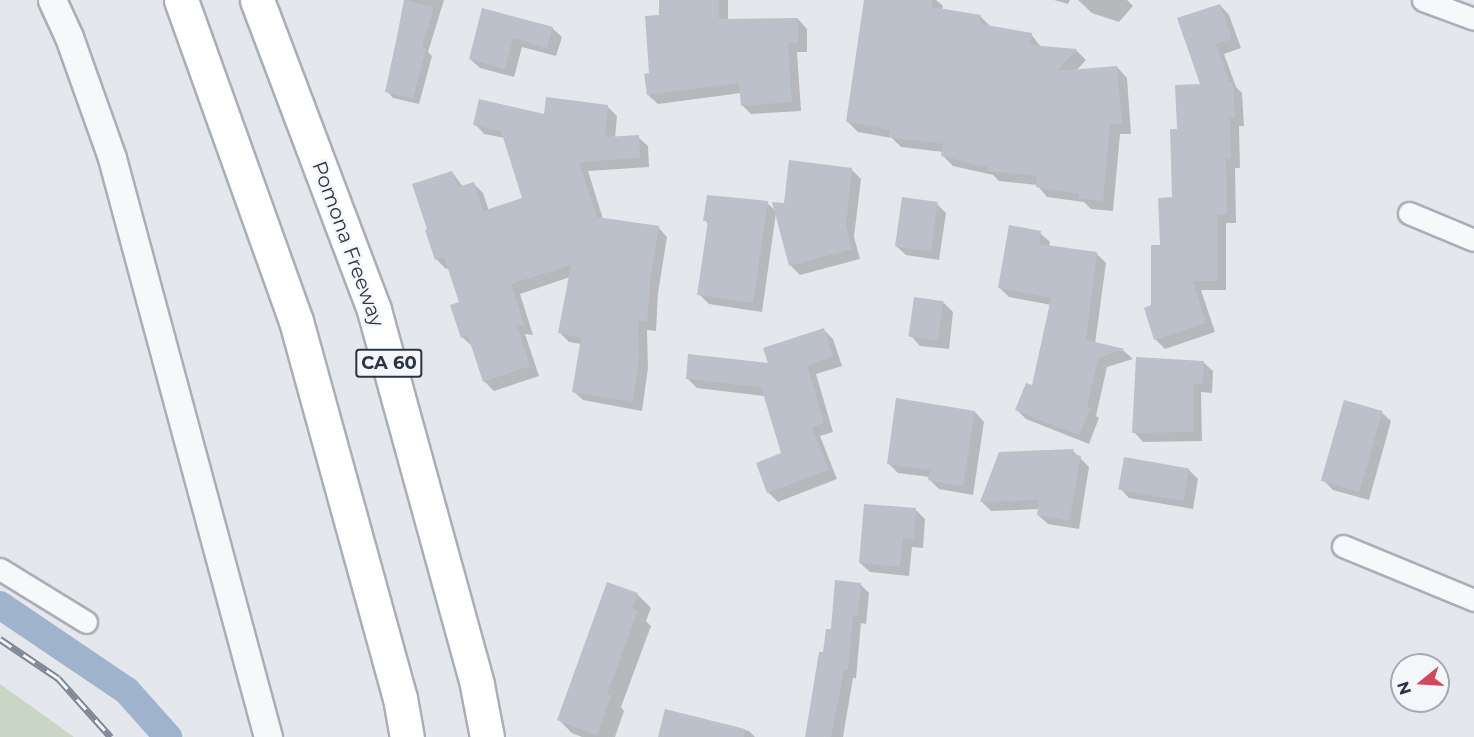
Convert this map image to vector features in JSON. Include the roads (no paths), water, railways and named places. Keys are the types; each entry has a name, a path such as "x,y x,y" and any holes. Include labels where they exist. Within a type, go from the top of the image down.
{"highway":[{"path":"181,0 296,321 400,698 408,737"},
{"name":"Pomona Freeway","path":"256,0 374,310 477,685 487,737"}],"street":[{"path":"52,0 69,37 112,158 267,737"},
{"path":"1423,0 1474,19"},
{"path":"1409,213 1474,240"},
{"path":"1343,546 1474,600"},
{"path":"0,569 86,622"}],"waterway":[{"path":"0,605 127,691 168,737"}],"railway":[{"path":"0,639 58,678 111,737"}]}
